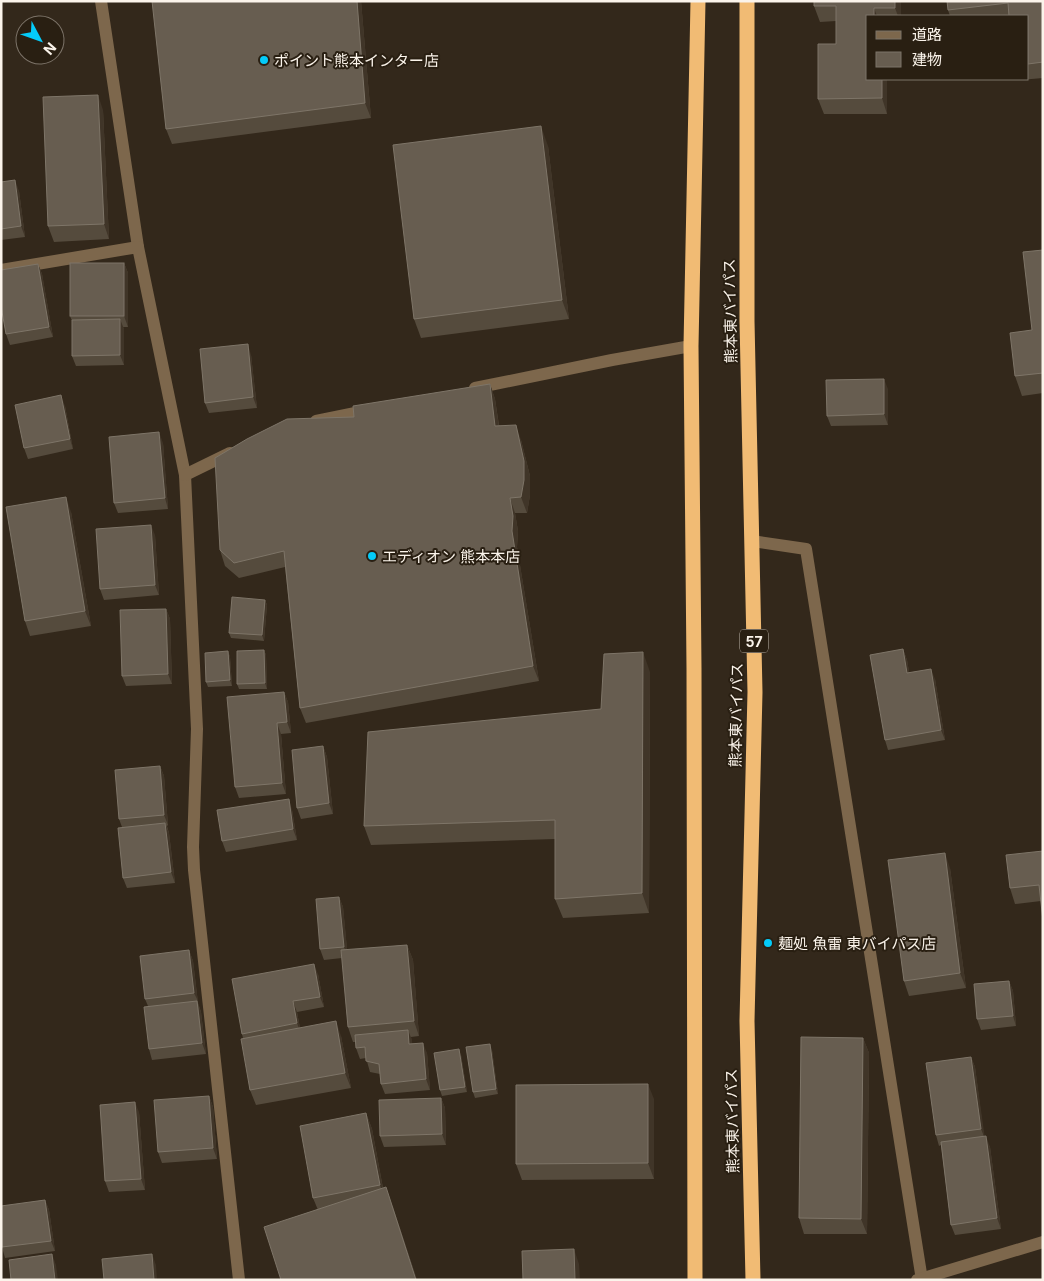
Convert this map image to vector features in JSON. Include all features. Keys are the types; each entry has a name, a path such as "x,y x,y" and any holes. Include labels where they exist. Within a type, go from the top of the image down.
{"highway":[{"path":"695,1280 694,668 691,346 698,1"},
{"name":"熊本東バイパス","path":"747,1 747,321 755,692 747,1021 753,1280"}],"street":[{"path":"101,1 138,247 185,475 196,729 192,847 239,1280"},
{"path":"1,270 138,247"},
{"path":"467,389 691,346"},
{"path":"307,423 382,407"},
{"path":"185,475 238,449"},
{"path":"752,540 806,549 920,1279 1043,1242"}],"building":[{"name":"ポイント熊本インター店","path":"152,1 357,1 365,103 166,129"},
{"path":"814,1 895,1 895,8 874,8 874,15 866,15 866,80 882,80 882,98 818,99 818,44 836,44 836,6 814,6"},
{"path":"947,1 1043,1 1043,62 1029,64 1029,15 1009,15 1008,3 948,10"},
{"path":"98,95 104,224 48,226 43,97"},
{"path":"541,126 562,300 414,319 393,145"},
{"path":"15,180 21,226 1,229 1,182"},
{"path":"1043,250 1043,373 1015,376 1010,333 1032,330 1023,252"},
{"path":"70,263 124,263 124,316 70,316"},
{"path":"38,264 49,327 6,334 1,306 1,270"},
{"path":"120,319 120,355 72,356 72,320"},
{"path":"248,344 253,397 205,403 200,349"},
{"path":"884,379 884,414 827,416 826,380"},
{"name":"エディオン 熊本本店","path":"490,384 495,426 516,425 524,461 524,480 521,497 510,498 513,516 512,531 533,666 300,708 284,551 234,563 220,550 215,458 287,419 354,417 353,406"},
{"path":"61,395 70,439 24,448 15,405"},
{"path":"159,432 165,498 114,503 109,437"},
{"path":"66,497 85,611 25,621 6,507"},
{"path":"151,525 155,585 100,589 96,529"},
{"path":"232,597 265,600 262,635 229,633"},
{"path":"166,609 168,674 122,676 120,610"},
{"path":"903,649 907,673 931,669 941,730 885,740 870,655"},
{"path":"264,650 265,683 237,684 237,651"},
{"path":"228,651 230,680 206,682 205,653"},
{"path":"643,652 642,893 555,899 555,820 364,826 368,732 601,709 604,654"},
{"path":"284,692 287,722 277,723 282,783 235,787 227,697"},
{"path":"323,746 329,803 297,808 292,750"},
{"path":"160,766 164,815 119,819 115,770"},
{"path":"289,799 293,829 222,841 217,810"},
{"path":"165,823 171,872 123,878 118,828"},
{"path":"1043,851 1043,921 1039,885 1010,888 1006,855"},
{"path":"945,853 960,973 904,981 888,860"},
{"path":"339,897 344,947 320,949 316,899"},
{"path":"407,945 414,1021 348,1027 341,950"},
{"path":"189,950 194,993 145,999 140,956"},
{"path":"314,964 320,997 293,1001 297,1023 242,1034 232,979"},
{"path":"1009,981 1013,1016 977,1019 974,984"},
{"path":"197,1001 202,1043 149,1049 144,1007"},
{"path":"336,1021 345,1073 250,1090 241,1039"},
{"path":"408,1030 409,1044 423,1043 426,1079 381,1084 379,1064 366,1061 365,1047 356,1048 355,1035"},
{"path":"801,1037 863,1038 861,1219 799,1218"},
{"path":"490,1044 496,1089 473,1092 466,1047"},
{"path":"459,1049 465,1087 440,1090 434,1053"},
{"path":"971,1057 981,1129 936,1135 926,1063"},
{"path":"648,1084 648,1163 516,1164 516,1085"},
{"path":"209,1096 213,1148 158,1152 154,1100"},
{"path":"441,1098 442,1134 380,1136 379,1100"},
{"path":"135,1102 141,1179 105,1181 100,1105"},
{"path":"366,1113 380,1185 313,1198 300,1126"},
{"path":"986,1136 997,1218 951,1225 941,1142"},
{"path":"386,1187 416,1280 281,1280 264,1227"},
{"path":"45,1200 51,1241 2,1247 1,1206"},
{"path":"574,1249 575,1280 523,1280 522,1251"},
{"path":"52,1254 55,1280 11,1280 9,1260"},
{"path":"152,1254 154,1280 104,1280 102,1259"}],"place":[{"name":"ポイント熊本インター店","path":"264,60"},
{"name":"エディオン 熊本本店","path":"372,556"},
{"name":"麺処 魚雷 東バイパス店","path":"768,943"}]}
